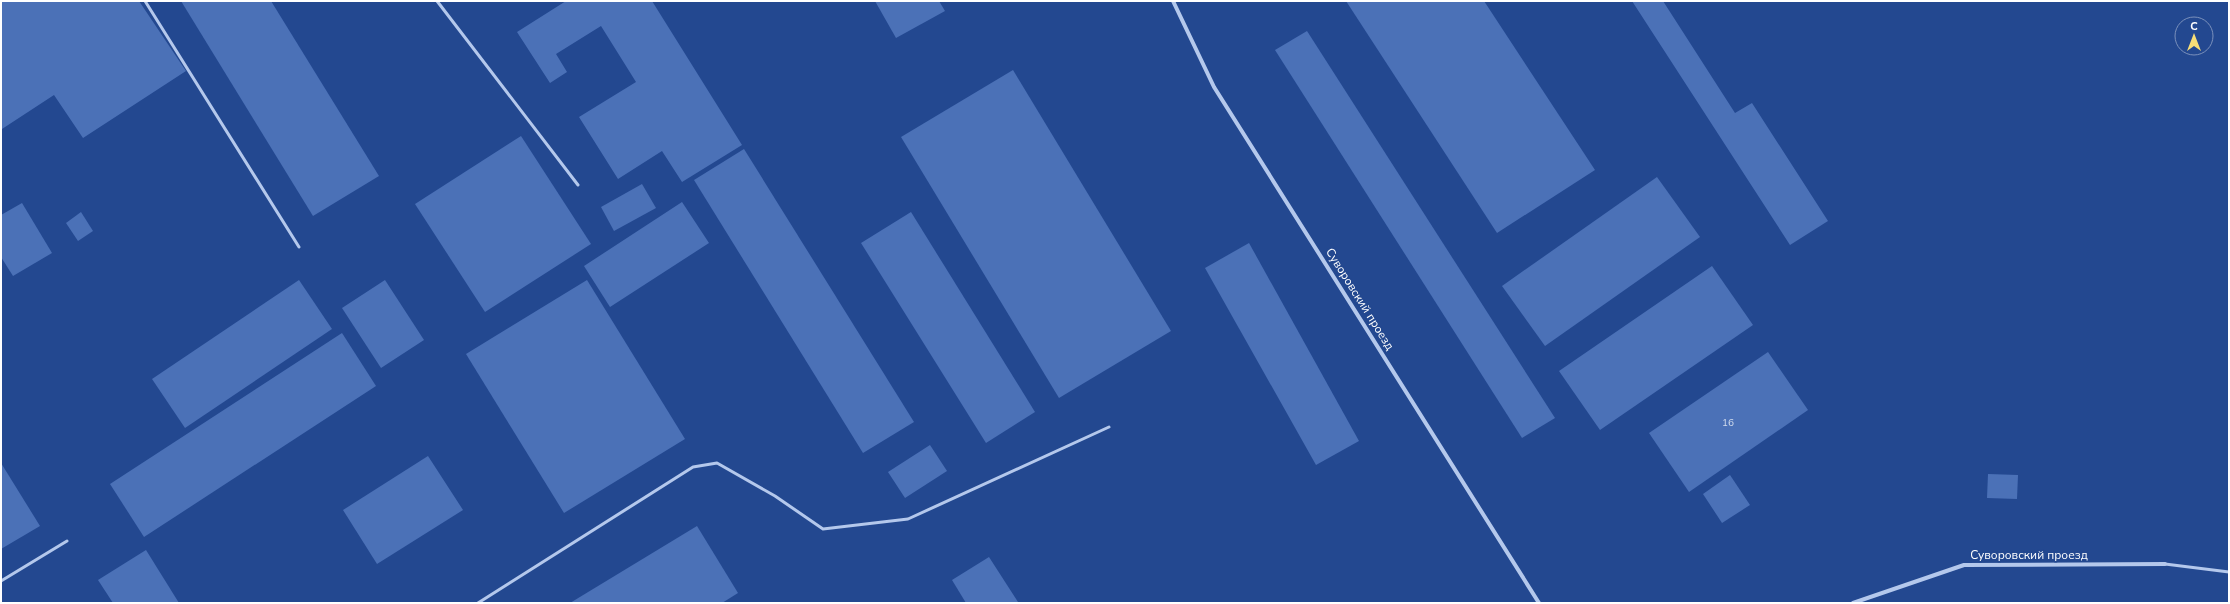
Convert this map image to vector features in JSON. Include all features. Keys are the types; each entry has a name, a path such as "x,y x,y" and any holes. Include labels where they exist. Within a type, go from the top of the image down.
{"street":[{"name":"Суворовский проезд","path":"1173,1 1214,87 1540,603"},
{"name":"Суворовский проезд","path":"1853,603 1964,565 2165,564"}],"lane":[{"path":"145,1 299,247"},
{"path":"437,1 578,184"},
{"path":"478,603 694,467 717,463 775,496 823,529 908,519 1109,427"},
{"path":"1,581 67,541"},
{"path":"2165,564 2229,572"}],"building":[{"path":"1,1 139,1 186,71 83,138 54,95 2,129"},
{"path":"181,1 271,1 379,176 313,216"},
{"path":"566,1 652,1 742,145 682,182 662,151 618,179 579,117 636,82 601,26 556,54 567,72 550,83 517,32"},
{"path":"875,1 939,1 945,11 896,38"},
{"path":"1346,1 1484,1 1595,170 1497,233"},
{"path":"1632,1 1663,1 1735,113 1752,103 1828,221 1790,245"},
{"path":"1307,31 1555,418 1522,438 1275,50"},
{"path":"1013,70 1171,331 1059,398 901,137"},
{"path":"521,136 591,244 485,312 415,204"},
{"path":"744,149 914,422 863,453 694,180"},
{"path":"1657,177 1700,237 1545,346 1502,286"},
{"path":"642,184 656,208 614,231 601,207"},
{"path":"682,202 709,243 610,307 584,266"},
{"path":"22,203 52,253 13,276 1,257 1,215"},
{"path":"81,212 93,231 78,241 66,223"},
{"path":"911,212 1035,412 986,443 861,243"},
{"path":"1249,243 1359,441 1316,465 1205,268"},
{"path":"1712,266 1753,325 1600,430 1559,371"},
{"path":"299,280 332,329 185,428 152,379"},
{"path":"385,280 424,340 381,368 342,308"},
{"path":"587,280 685,439 564,513 466,354"},
{"path":"342,333 376,386 144,537 110,484"},
{"path":"1768,352 1808,410 1689,492 1649,433"},
{"path":"930,445 947,471 905,498 888,472"},
{"path":"428,456 463,510 377,564 343,510"},
{"path":"1,463 40,526 1,549"},
{"path":"1988,474 2018,475 2017,499 1987,498"},
{"path":"1730,475 1750,505 1722,523 1703,494"},
{"path":"697,526 738,593 722,603 570,603"},
{"path":"146,550 179,603 113,603 98,580"},
{"path":"989,557 1018,602 1017,603 966,603 952,580"}]}
